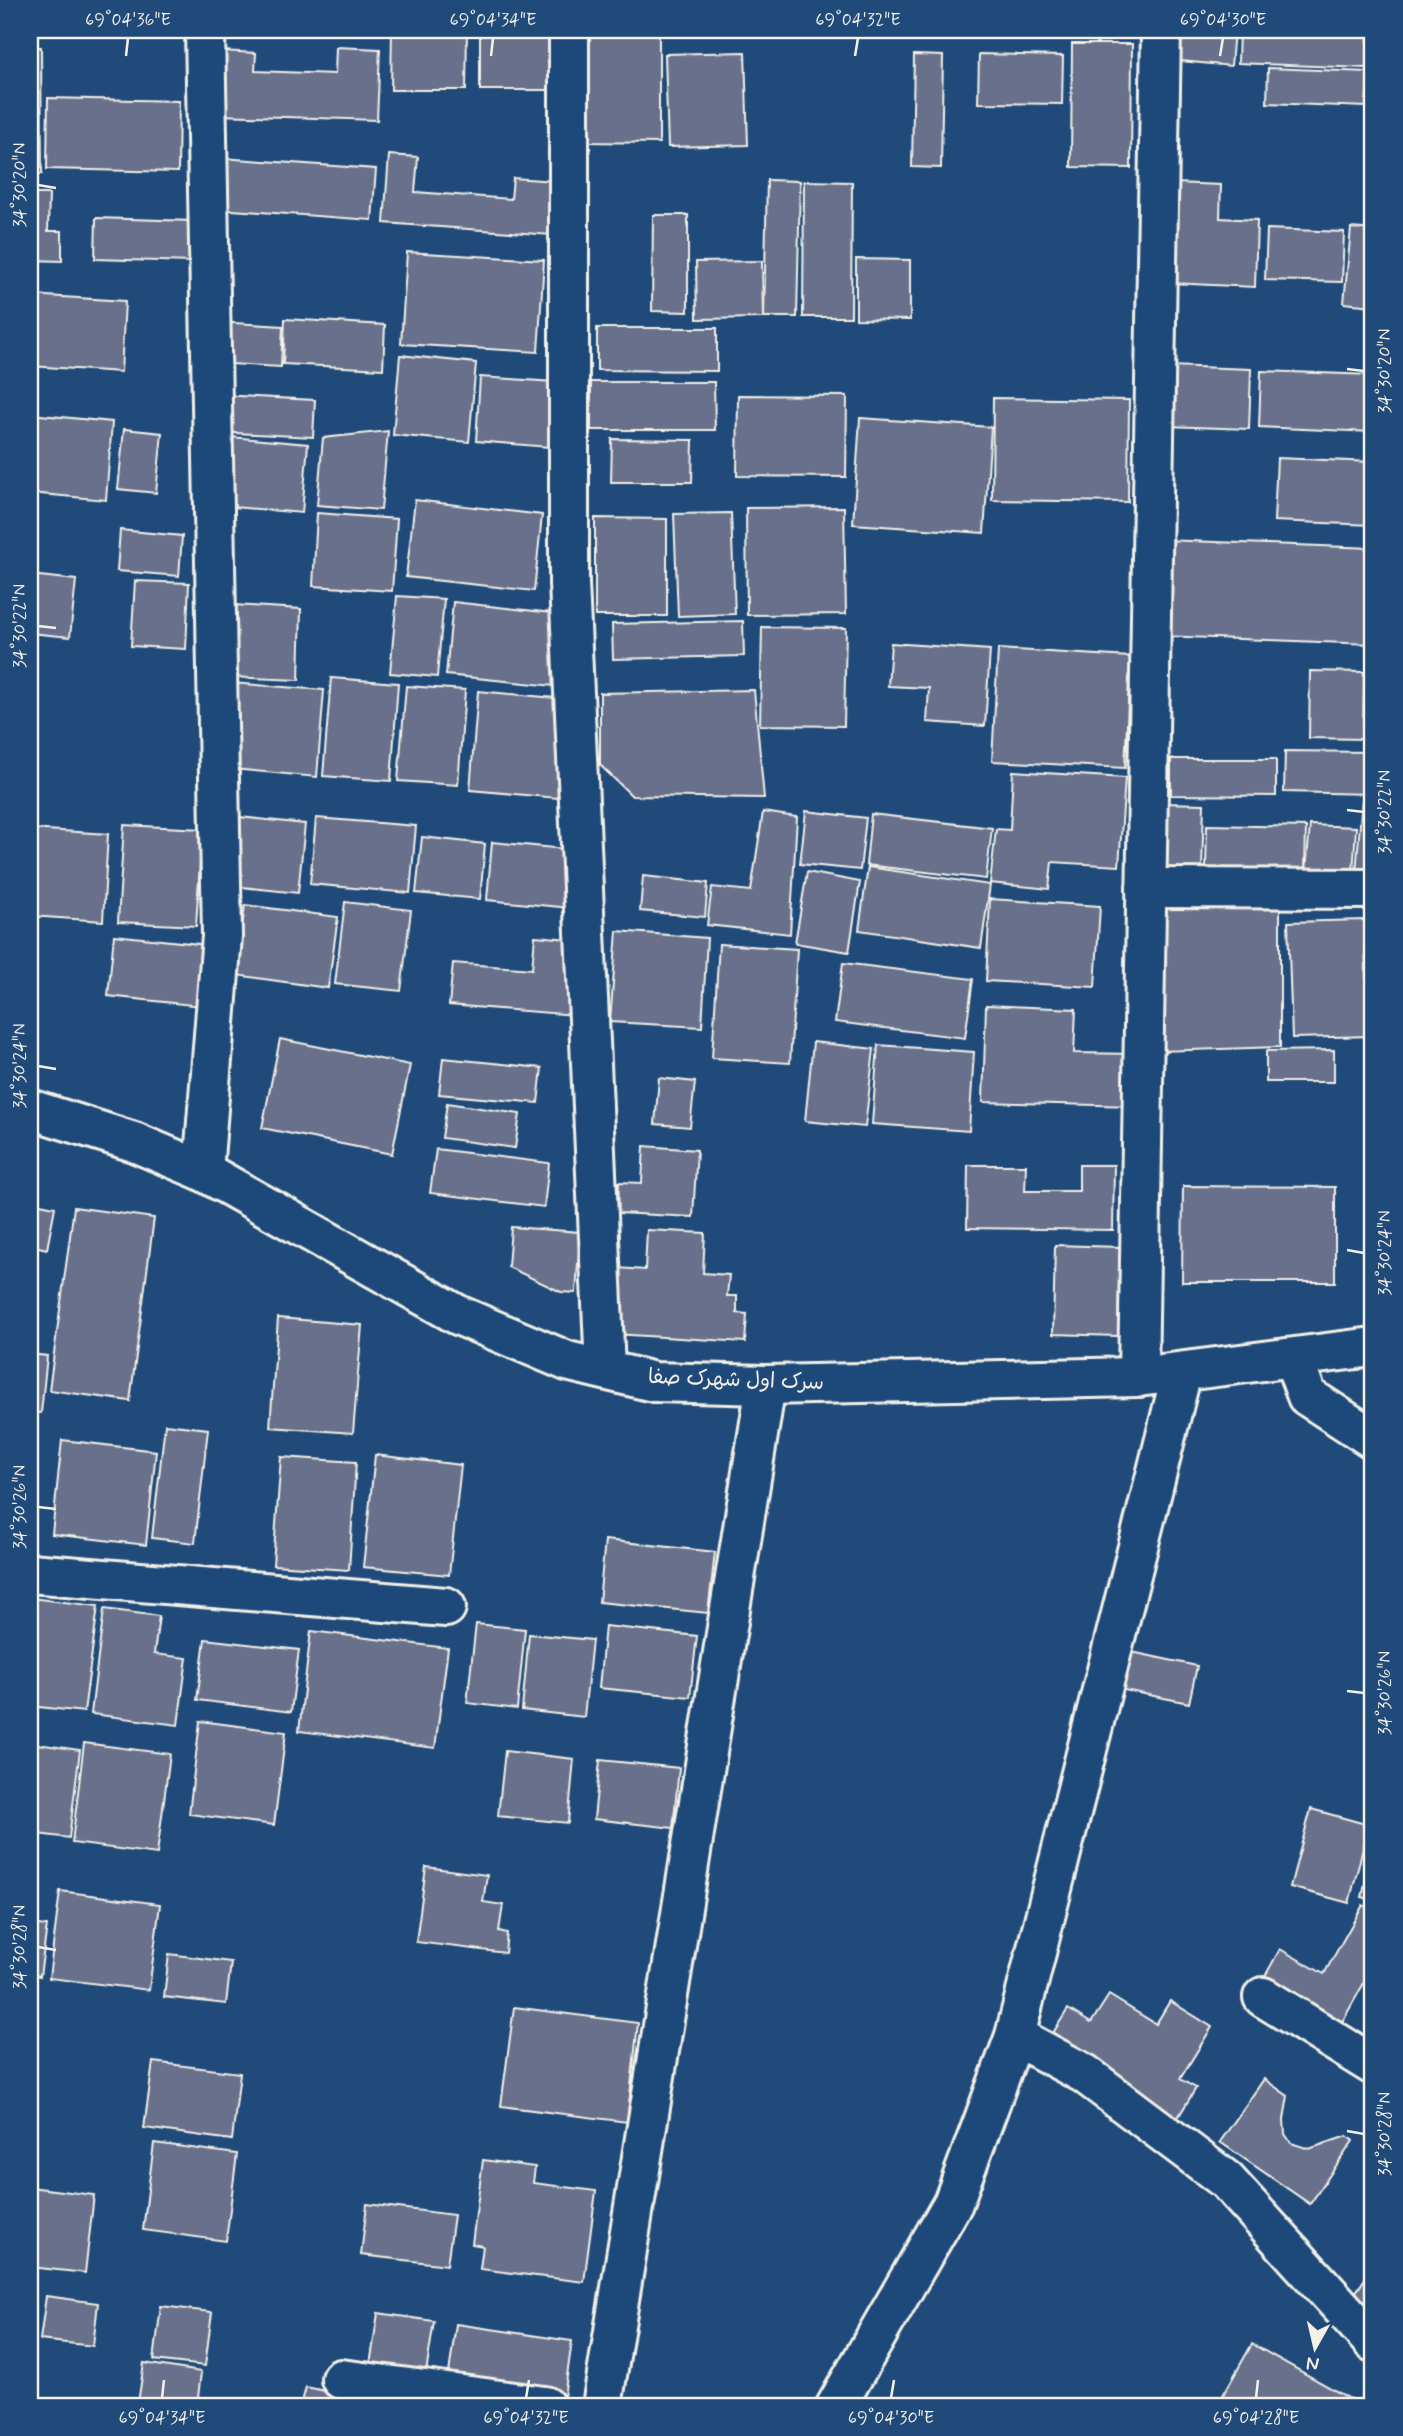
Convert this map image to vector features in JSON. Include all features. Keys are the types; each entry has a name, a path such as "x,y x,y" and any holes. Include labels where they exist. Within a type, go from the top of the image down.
{"street":[{"path":"204,1171 222,936 205,30"},
{"path":"569,30 569,583 605,1369"},
{"path":"1138,1377 1161,30"},
{"path":"1146,888 1373,889"},
{"name":"سرک اول شهرک صفا","path":"30,1109 134,1142 204,1171 458,1315 567,1361 654,1381 766,1385 1138,1377 1294,1360 1373,1347"},
{"path":"1294,1360 1307,1395 1373,1439"},
{"path":"836,2406 953,2203 1015,2036 1182,1372"},
{"path":"603,2406 766,1385"},
{"path":"30,1573 446,1607"},
{"path":"1262,1997 1373,2065"},
{"path":"1015,2036 1085,2074 1226,2180 1373,2342"},
{"path":"341,2379 545,2406"}],"building":[{"path":"392,30 467,30 466,90 391,90"},
{"path":"480,30 557,30 557,90 480,90"},
{"path":"583,30 659,30 659,143 584,142"},
{"path":"1174,30 1234,30 1231,66 1171,60"},
{"path":"1239,30 1368,34 1366,68 1238,63"},
{"path":"1072,44 1132,44 1131,168 1071,167"},
{"path":"30,47 41,47 42,174 30,174"},
{"path":"336,47 380,49 377,120 219,115 222,51 256,53 255,71 335,74"},
{"path":"745,52 748,145 668,147 665,54"},
{"path":"979,54 1063,56 1062,104 978,103"},
{"path":"914,55 943,56 941,168 912,167"},
{"path":"1268,68 1368,72 1366,107 1267,103"},
{"path":"48,98 179,101 178,172 47,169"},
{"path":"389,155 418,157 415,192 511,199 513,178 555,181 552,235 384,223"},
{"path":"222,158 376,169 372,220 218,209"},
{"path":"767,180 800,181 797,317 764,317"},
{"path":"804,181 852,182 851,317 803,317"},
{"path":"1174,183 1221,185 1220,218 1257,220 1255,287 1170,283"},
{"path":"30,194 49,194 48,231 62,231 62,261 30,260"},
{"path":"653,215 688,215 688,312 652,311"},
{"path":"96,218 193,221 192,262 95,259"},
{"path":"1351,228 1373,230 1373,306 1344,303"},
{"path":"1267,229 1344,232 1342,282 1265,280"},
{"path":"407,252 544,260 538,352 401,344"},
{"path":"856,259 910,260 910,320 856,319"},
{"path":"762,261 763,318 697,319 696,262"},
{"path":"30,295 125,301 121,372 30,366"},
{"path":"285,319 385,325 383,369 283,364"},
{"path":"216,322 283,326 281,367 214,363"},
{"path":"597,328 717,328 717,371 597,370"},
{"path":"400,355 476,363 469,442 393,435"},
{"path":"1168,366 1251,369 1249,429 1166,426"},
{"path":"1261,371 1373,375 1373,432 1259,427"},
{"path":"480,377 554,382 549,447 476,441"},
{"path":"591,382 714,382 715,430 591,430"},
{"path":"218,395 315,400 313,437 216,432"},
{"path":"738,395 847,396 846,477 737,476"},
{"path":"993,398 1129,400 1128,502 992,500"},
{"path":"30,414 112,422 106,500 30,493"},
{"path":"860,418 991,427 984,533 853,524"},
{"path":"124,429 162,433 156,493 118,489"},
{"path":"388,431 381,510 317,505 323,438"},
{"path":"230,437 308,444 302,513 223,506"},
{"path":"612,439 693,440 692,482 611,482"},
{"path":"1277,458 1373,462 1373,525 1274,521"},
{"path":"415,500 542,515 534,591 406,577"},
{"path":"844,507 846,614 747,615 746,508"},
{"path":"317,513 397,519 392,591 313,586"},
{"path":"731,513 735,614 678,616 674,514"},
{"path":"595,518 667,519 667,616 595,616"},
{"path":"120,530 182,536 179,576 117,571"},
{"path":"1163,540 1373,548 1372,644 1160,636"},
{"path":"30,575 76,580 70,637 30,633"},
{"path":"135,581 189,583 186,649 131,646"},
{"path":"397,596 444,599 437,677 390,673"},
{"path":"453,602 561,614 554,686 446,675"},
{"path":"233,605 301,609 299,680 229,677"},
{"path":"743,621 744,656 613,659 612,624"},
{"path":"762,627 846,628 844,726 760,725"},
{"path":"891,643 990,650 985,726 927,722 929,688 888,686"},
{"path":"998,649 1130,657 1125,768 992,761"},
{"path":"1310,671 1364,672 1363,739 1309,738"},
{"path":"331,678 398,683 391,781 323,776"},
{"path":"231,683 324,690 317,777 223,768"},
{"path":"406,686 465,690 458,785 398,781"},
{"path":"754,690 764,798 632,796 600,765 600,693"},
{"path":"478,691 566,699 558,798 470,790"},
{"path":"32,692 34,777 30,777"},
{"path":"1285,751 1371,752 1371,794 1284,792"},
{"path":"1171,759 1276,759 1276,796 1171,795"},
{"path":"1013,771 1125,778 1119,866 1052,862 1049,889 990,883 996,829 1010,830"},
{"path":"1362,800 1373,801 1373,873 1356,872"},
{"path":"1162,803 1204,804 1202,870 1161,870"},
{"path":"806,811 866,818 860,870 800,864"},
{"path":"763,812 797,817 790,934 707,925 712,887 751,891"},
{"path":"871,814 992,828 986,879 866,865"},
{"path":"230,816 305,824 298,893 223,885"},
{"path":"316,818 416,826 410,893 310,884"},
{"path":"124,825 202,829 196,926 118,922"},
{"path":"1207,825 1306,827 1305,870 1206,869"},
{"path":"1310,825 1356,827 1353,874 1306,871"},
{"path":"30,829 108,834 103,921 30,916"},
{"path":"422,837 485,844 480,899 416,893"},
{"path":"492,842 575,850 570,908 487,900"},
{"path":"868,867 990,885 981,948 859,930"},
{"path":"807,872 860,882 849,952 795,943"},
{"path":"643,876 708,883 705,917 640,911"},
{"path":"990,899 1100,906 1095,987 986,981"},
{"path":"345,902 411,910 401,991 335,984"},
{"path":"245,905 338,917 328,988 236,975"},
{"path":"1162,906 1280,907 1280,1047 1160,1051"},
{"path":"1365,920 1366,979 1373,979 1373,1036 1292,1038 1288,922"},
{"path":"617,931 707,938 702,1027 610,1022"},
{"path":"114,935 208,945 201,1006 108,996"},
{"path":"535,936 581,940 575,1015 449,1005 453,963 532,969"},
{"path":"719,944 797,949 790,1063 712,1058"},
{"path":"843,963 973,979 965,1038 835,1022"},
{"path":"986,1005 1076,1009 1074,1053 1136,1054 1135,1106 983,1102"},
{"path":"280,1039 410,1065 392,1154 262,1128"},
{"path":"813,1042 874,1049 865,1127 805,1121"},
{"path":"878,1045 974,1052 969,1131 872,1124"},
{"path":"1334,1050 1334,1082 1266,1082 1266,1051"},
{"path":"443,1058 542,1068 538,1103 439,1094"},
{"path":"659,1078 695,1082 690,1127 655,1124"},
{"path":"447,1103 520,1114 515,1148 442,1138"},
{"path":"644,1146 697,1150 693,1217 618,1213 619,1182 642,1183"},
{"path":"436,1149 549,1163 544,1207 430,1193"},
{"path":"968,1165 1026,1165 1025,1191 1079,1191 1079,1165 1114,1165 1113,1230 967,1228"},
{"path":"1183,1186 1335,1187 1335,1282 1182,1282"},
{"path":"30,1202 55,1207 47,1249 30,1245"},
{"path":"74,1207 154,1218 130,1401 49,1390"},
{"path":"511,1227 580,1232 576,1293 561,1292 508,1267"},
{"path":"647,1230 705,1233 703,1273 729,1275 727,1296 737,1296 737,1313 747,1314 745,1342 614,1334 618,1268 645,1270"},
{"path":"1055,1245 1120,1247 1118,1336 1053,1334"},
{"path":"278,1318 362,1325 353,1433 270,1427"},
{"path":"30,1354 47,1356 41,1413 30,1412"},
{"path":"165,1424 208,1429 195,1543 152,1538"},
{"path":"62,1440 156,1451 146,1545 52,1534"},
{"path":"375,1455 461,1465 449,1575 363,1567"},
{"path":"281,1457 356,1462 349,1570 273,1565"},
{"path":"605,1540 715,1552 708,1613 599,1602"},
{"path":"30,1598 98,1606 84,1712 30,1706"},
{"path":"104,1609 159,1616 154,1654 187,1658 178,1725 91,1714"},
{"path":"476,1624 525,1629 517,1709 467,1703"},
{"path":"605,1626 697,1636 690,1697 599,1688"},
{"path":"311,1631 448,1648 435,1748 299,1731"},
{"path":"529,1634 592,1640 584,1717 522,1710"},
{"path":"205,1639 299,1650 291,1712 197,1700"},
{"path":"1127,1651 1197,1666 1189,1703 1119,1689"},
{"path":"200,1721 286,1732 274,1825 189,1814"},
{"path":"30,1743 80,1750 69,1838 30,1833"},
{"path":"84,1743 170,1754 157,1854 72,1843"},
{"path":"505,1751 574,1759 568,1823 498,1816"},
{"path":"600,1760 679,1768 673,1828 594,1819"},
{"path":"1311,1809 1369,1825 1349,1903 1290,1887"},
{"path":"1373,1851 1373,1900 1362,1897"},
{"path":"426,1867 487,1875 483,1902 503,1905 499,1931 507,1933 505,1953 416,1942"},
{"path":"60,1891 160,1904 149,1990 49,1978"},
{"path":"1363,1905 1373,1911 1373,1967 1337,2031 1259,1987 1280,1949 1324,1974"},
{"path":"30,1924 47,1926 40,1976 30,1974"},
{"path":"169,1954 231,1962 226,2004 164,1997"},
{"path":"1109,1995 1156,2024 1170,2001 1212,2027 1180,2079 1196,2088 1174,2124 1046,2044 1068,2009 1091,2023"},
{"path":"514,2007 638,2023 627,2122 501,2106"},
{"path":"30,2030 38,2031 31,2084 30,2084"},
{"path":"153,2062 240,2073 232,2140 144,2128"},
{"path":"1264,2079 1288,2096 1284,2119 1285,2134 1291,2143 1309,2149 1347,2136 1353,2141 1310,2204 1220,2142"},
{"path":"154,2143 237,2154 226,2241 143,2230"},
{"path":"483,2160 535,2167 533,2183 596,2191 584,2282 480,2269 483,2246 472,2244"},
{"path":"30,2187 94,2195 85,2273 30,2267"},
{"path":"367,2204 454,2215 447,2265 361,2255"},
{"path":"1373,2267 1373,2319 1349,2302"},
{"path":"46,2296 98,2303 93,2346 40,2340"},
{"path":"161,2306 212,2312 205,2366 154,2360"},
{"path":"378,2313 434,2321 426,2373 370,2365"},
{"path":"456,2324 572,2341 564,2397 448,2380"},
{"path":"1252,2344 1359,2404 1358,2406 1218,2404"},
{"path":"144,2363 201,2372 197,2406 138,2403"},
{"path":"306,2387 396,2406 301,2406"}]}
